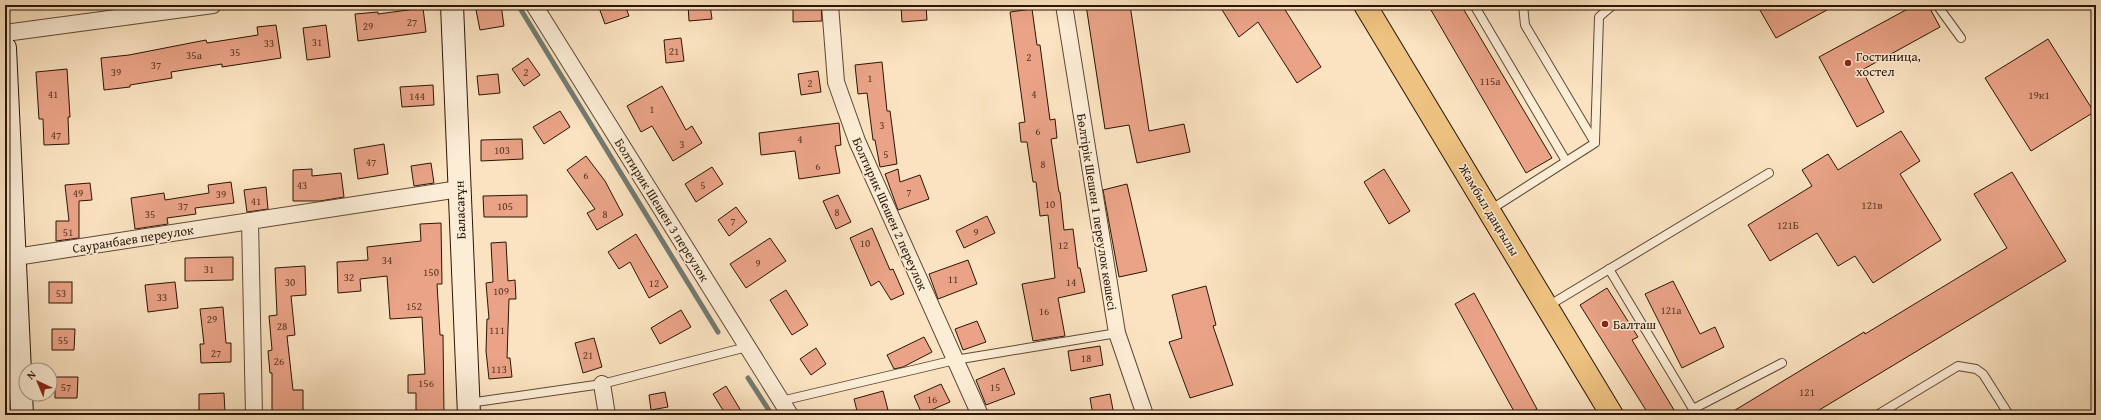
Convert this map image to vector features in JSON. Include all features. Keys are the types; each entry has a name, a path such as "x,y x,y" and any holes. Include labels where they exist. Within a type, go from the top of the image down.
{"main road":[{"name":"Жамбыл даңғылы","path":"1365,5 1548,306 1612,415"}],"street":[{"path":"5,33 213,5"},
{"name":"Баласағұн","path":"452,5 469,409"},
{"name":"Болтирик Шешен 3 переулок","path":"534,5 790,415"},
{"name":"Болтирик Шешен 2 переулок","path":"830,5 836,82 848,117 857,141 954,360 980,415"},
{"name":"Бөлтірік Шешен 1 переулок көшесі","path":"1064,5 1117,333 1145,415"},
{"path":"5,48 16,257 22,415"},
{"name":"Сауранбаев переулок","path":"16,257 459,190"},
{"path":"250,221 254,415"},
{"path":"602,384 607,415"}],"lane":[{"path":"1474,5 1566,161"},
{"path":"1523,5 1525,25 1595,143"},
{"path":"1595,143 1598,17 1613,5"},
{"path":"1937,5 1961,38"},
{"path":"1489,210 1595,143"},
{"path":"1548,306 1769,173"},
{"path":"1609,270 1694,409 1782,363"},
{"path":"781,401 954,360 1117,333"},
{"path":"469,409 602,384 747,347"},
{"path":"1877,415 1958,366 1976,369 1983,374 2009,415"}],"building":[{"path":"475,5 501,5 504,26 480,30"},
{"path":"598,5 625,5 629,16 605,24"},
{"path":"688,5 710,5 712,19 689,21"},
{"path":"793,5 821,5 822,21 793,22"},
{"path":"901,5 926,5 927,20 902,22"},
{"path":"1086,5 1130,5 1149,131 1184,124 1190,152 1137,163 1129,125 1105,129"},
{"path":"1219,5 1282,5 1321,67 1297,83 1258,22 1239,37"},
{"path":"1428,5 1461,5 1552,158 1526,173"},
{"path":"1757,5 1836,5 1776,38"},
{"name":"Гостиница, хостел","path":"1915,5 1928,5 1940,27 1862,70 1884,112 1857,127 1819,57"},
{"path":"423,8 426,32 358,41 355,14 378,12 378,14"},
{"path":"1032,9 1037,45 1040,45 1050,120 1055,119 1057,138 1051,139 1060,192 1064,230 1073,229 1078,268 1080,268 1085,292 1058,298 1065,336 1033,341 1022,284 1055,278 1048,215 1040,216 1036,182 1033,182 1027,142 1021,142 1019,123 1025,122 1010,12"},
{"path":"276,25 281,58 222,67 222,64 171,72 172,78 130,85 130,87 104,90 101,58 129,55 206,40 207,43 258,35 257,27"},
{"path":"326,25 330,57 307,60 303,28"},
{"path":"681,38 684,61 666,63 664,40"},
{"path":"2048,39 2094,112 2031,151 1985,78"},
{"path":"528,58 540,75 524,86 512,69"},
{"path":"882,62 887,111 890,111 897,164 880,167 875,140 873,140 867,93 858,94 855,65"},
{"path":"67,69 70,117 68,117 69,144 44,145 43,119 39,119 36,72"},
{"path":"818,71 821,92 801,95 798,74"},
{"path":"498,74 500,93 479,95 477,76"},
{"path":"433,85 434,105 402,107 400,87"},
{"path":"662,86 686,130 692,126 702,143 673,161 652,126 641,132 627,106"},
{"path":"560,111 570,127 544,144 533,127"},
{"path":"839,123 841,145 835,146 840,173 799,179 795,151 761,155 759,133"},
{"path":"1901,131 1920,161 1900,174 1941,240 1873,283 1855,256 1838,266 1817,233 1770,261 1748,225 1812,186 1802,170 1828,154 1838,170"},
{"path":"522,139 523,159 481,161 481,140"},
{"path":"384,144 388,174 358,179 354,149"},
{"path":"586,156 605,181 623,215 597,230 587,213 595,209 567,170"},
{"path":"431,163 434,183 414,186 411,166"},
{"path":"712,167 723,184 696,202 685,184"},
{"path":"312,169 312,176 341,173 344,197 320,201 293,201 293,170"},
{"path":"898,169 900,182 920,175 929,199 898,210 885,174"},
{"path":"1384,169 1410,211 1389,224 1364,182"},
{"path":"2012,172 2066,261 1811,415 1727,415 2007,248 1974,194"},
{"path":"231,182 234,203 195,208 196,214 167,218 168,224 135,229 131,198 164,193 165,200 209,193 208,185"},
{"path":"90,183 92,200 79,201 79,238 56,241 56,221 69,221 65,185"},
{"path":"1127,184 1147,271 1119,277 1103,190"},
{"path":"266,187 268,209 247,212 244,190"},
{"path":"527,195 527,217 484,217 483,196"},
{"path":"838,195 851,222 836,229 823,201"},
{"path":"736,207 747,222 729,236 718,220"},
{"path":"987,216 995,233 964,248 956,231"},
{"path":"441,223 442,284 437,284 440,335 443,335 444,415 416,415 416,393 408,393 408,375 425,374 422,317 390,319 387,276 360,279 361,291 338,293 337,262 368,260 367,247 421,241 420,224"},
{"path":"872,228 890,270 893,269 904,294 891,300 879,281 871,286 850,238"},
{"path":"636,234 668,287 649,298 630,262 619,269 608,252"},
{"path":"770,238 786,261 746,288 730,264"},
{"path":"506,242 508,281 515,280 516,299 509,299 507,358 510,358 512,377 489,379 486,351 487,319 489,319 486,283 493,282 491,243"},
{"path":"233,257 233,280 185,281 185,258"},
{"path":"968,260 977,284 938,299 929,274"},
{"path":"305,266 306,295 291,296 295,335 287,336 293,390 303,390 303,413 272,413 272,373 270,373 268,351 272,350 269,316 277,315 275,268"},
{"path":"1673,281 1700,334 1715,327 1724,347 1682,368 1645,294"},
{"path":"49,282 72,282 72,303 49,303"},
{"path":"175,282 178,308 148,312 145,285"},
{"path":"1206,286 1216,325 1213,326 1233,385 1190,398 1169,342 1182,338 1172,295"},
{"path":"1607,288 1638,337 1632,340 1677,415 1649,415 1580,305"},
{"path":"786,290 808,325 792,335 770,300"},
{"path":"1474,293 1537,409 1526,415 1516,415 1455,304"},
{"path":"223,307 226,343 231,343 231,362 201,363 200,344 204,344 200,309"},
{"path":"681,310 691,327 660,344 651,328"},
{"path":"977,321 986,342 963,350 955,329"},
{"path":"52,329 75,329 74,350 52,350"},
{"path":"924,337 932,352 903,367 894,369 887,355"},
{"path":"594,338 602,367 583,373 575,343"},
{"path":"1100,346 1103,365 1071,371 1068,351"},
{"path":"816,348 826,364 811,375 800,359"},
{"path":"1004,368 1015,394 986,405 976,380"},
{"path":"58,377 78,377 77,398 58,398"},
{"path":"941,384 950,402 922,414 914,396"},
{"path":"726,386 741,411 734,415 726,415 713,394"},
{"path":"883,391 888,410 869,415 858,415 854,399"},
{"path":"665,392 668,407 651,410 649,395"},
{"path":"224,393 225,413 199,414 199,394"},
{"path":"1110,394 1114,415 1093,415 1090,398"}],"waterway":[{"path":"518,5 718,332"},
{"path":"748,378 772,415"}],"place":[{"name":"Гостиница, хостел","path":"1848,63"},
{"name":"Балташ","path":"1605,324"}]}
